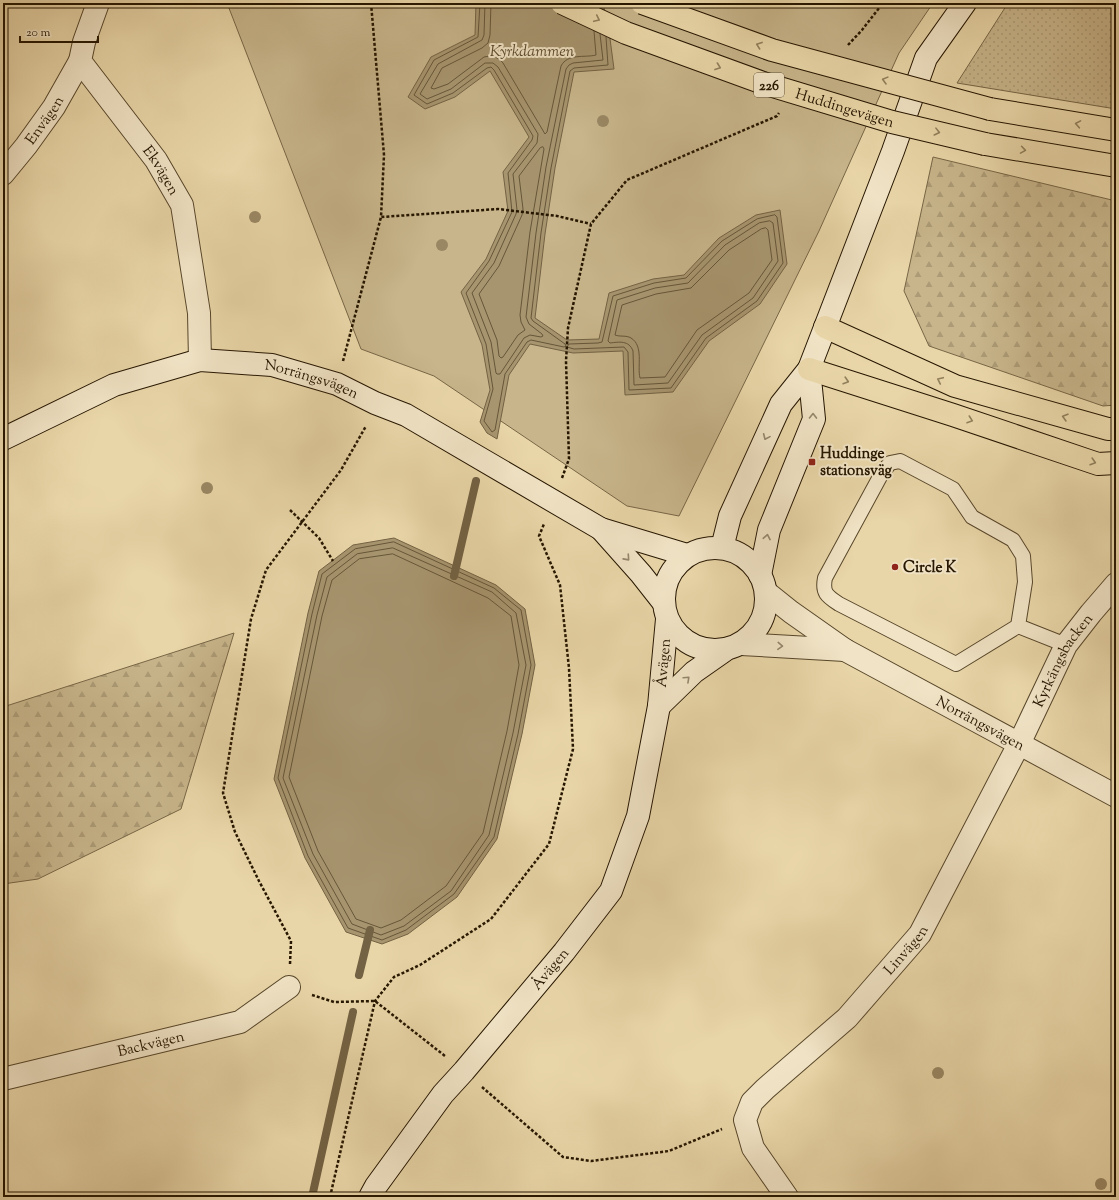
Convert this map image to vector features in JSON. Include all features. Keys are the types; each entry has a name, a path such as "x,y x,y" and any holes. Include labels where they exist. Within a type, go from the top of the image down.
{"main road":[{"name":"Huddingevägen","path":"562,3 626,33 763,83 892,122 985,144 1116,166"},
{"name":"226","path":"642,3 772,50 990,109 1116,130"},
{"path":"825,327 955,386 1108,429 1116,429"},
{"path":"808,370 953,415 1098,464 1116,463"}],"street":[{"path":"80,61 84,42 98,3"},
{"path":"722,548 730,516 781,404 808,370 893,151 926,58 965,3"},
{"name":"Envägen","path":"3,174 26,146 54,107 80,61"},
{"name":"Ekvägen","path":"80,61 156,160 182,205 199,313 200,360"},
{"name":"Norrängsvägen","path":"3,439 114,385 200,360 272,365 337,384 375,403 406,415 601,529 687,555"},
{"path":"763,584 749,561 739,554 722,548 704,548 687,555 674,567 665,584 664,610 676,634 689,645 706,651 733,647 759,627 766,610 763,584 769,530 814,419 808,370"},
{"name":"Norrängsvägen","path":"601,529 641,574 664,610"},
{"name":"Norrängsvägen","path":"763,584 791,612 845,650 1116,796"},
{"name":"Kyrkängsbacken","path":"1019,744 1066,646 1091,613 1116,584"},
{"name":"Åvägen","path":"370,1197 376,1186 443,1094 564,952 611,891 638,816 659,706 664,610"},
{"name":"Norrängsvägen","path":"733,647 845,650"},
{"name":"Åvägen","path":"659,706 694,672 733,647"},
{"name":"Linvägen","path":"745,1120 752,1102 765,1089 848,1018 920,934 1019,744"},
{"name":"Backvägen","path":"3,1079 240,1022 289,987"},
{"path":"745,1120 753,1148 787,1197"}],"lane":[{"path":"900,461 953,489 972,517 1013,540 1023,556 1025,582 1018,626 956,664 839,604 828,596 823,587 825,578 882,473 890,464 900,461"},
{"path":"1018,626 1066,646"}],"path":[{"path":"337,384 381,217 384,155 371,3"},
{"path":"846,46 862,30 883,3"},
{"path":"330,1197 375,1001 394,977 420,965 492,919 549,844 573,749 570,668 560,585 539,536 569,459 566,361 568,328 591,224 627,180 777,116 782,111"},
{"path":"381,217 498,209 557,216 591,224"},
{"path":"375,403 366,425 341,470 266,570 251,619 224,793 235,832 291,941 289,987 334,1002 375,1001 464,1071 563,1157 591,1161 669,1150 745,1120"},
{"path":"290,510 319,538 333,561"}],"green space":[{"path":"227,3 933,3 899,53 819,231 679,516 627,506 434,376 361,349"},
{"path":"1008,3 1116,3 1116,109 957,83"},
{"path":"933,157 1116,201 1116,405 1103,406 929,346 904,291"},
{"path":"234,633 181,809 38,879 3,884 3,707"}],"water":[{"name":"Kyrkdammen","path":"476,3 602,3 607,16 614,69 574,72 555,168 535,318 567,340 599,339 609,293 653,279 684,275 719,238 756,215 780,210 787,264 760,304 709,341 673,392 625,395 623,351 573,353 530,344 509,375 497,439 487,433 480,422 490,390 482,345 461,292 486,259 508,211 503,172 529,137 490,71 455,97 425,109 408,97 431,57 475,35"},
{"path":"394,538 496,585 525,609 535,665 522,734 497,839 457,897 408,934 382,944 346,932 305,858 274,779 308,613 319,571 353,545"}],"waterway":[{"path":"454,576 476,481"},
{"path":"359,975 370,930"},
{"path":"312,1197 353,1012"}],"place":[{"name":"Huddinge stationsväg","path":"812,462"},
{"name":"Circle K","path":"895,567"}]}
